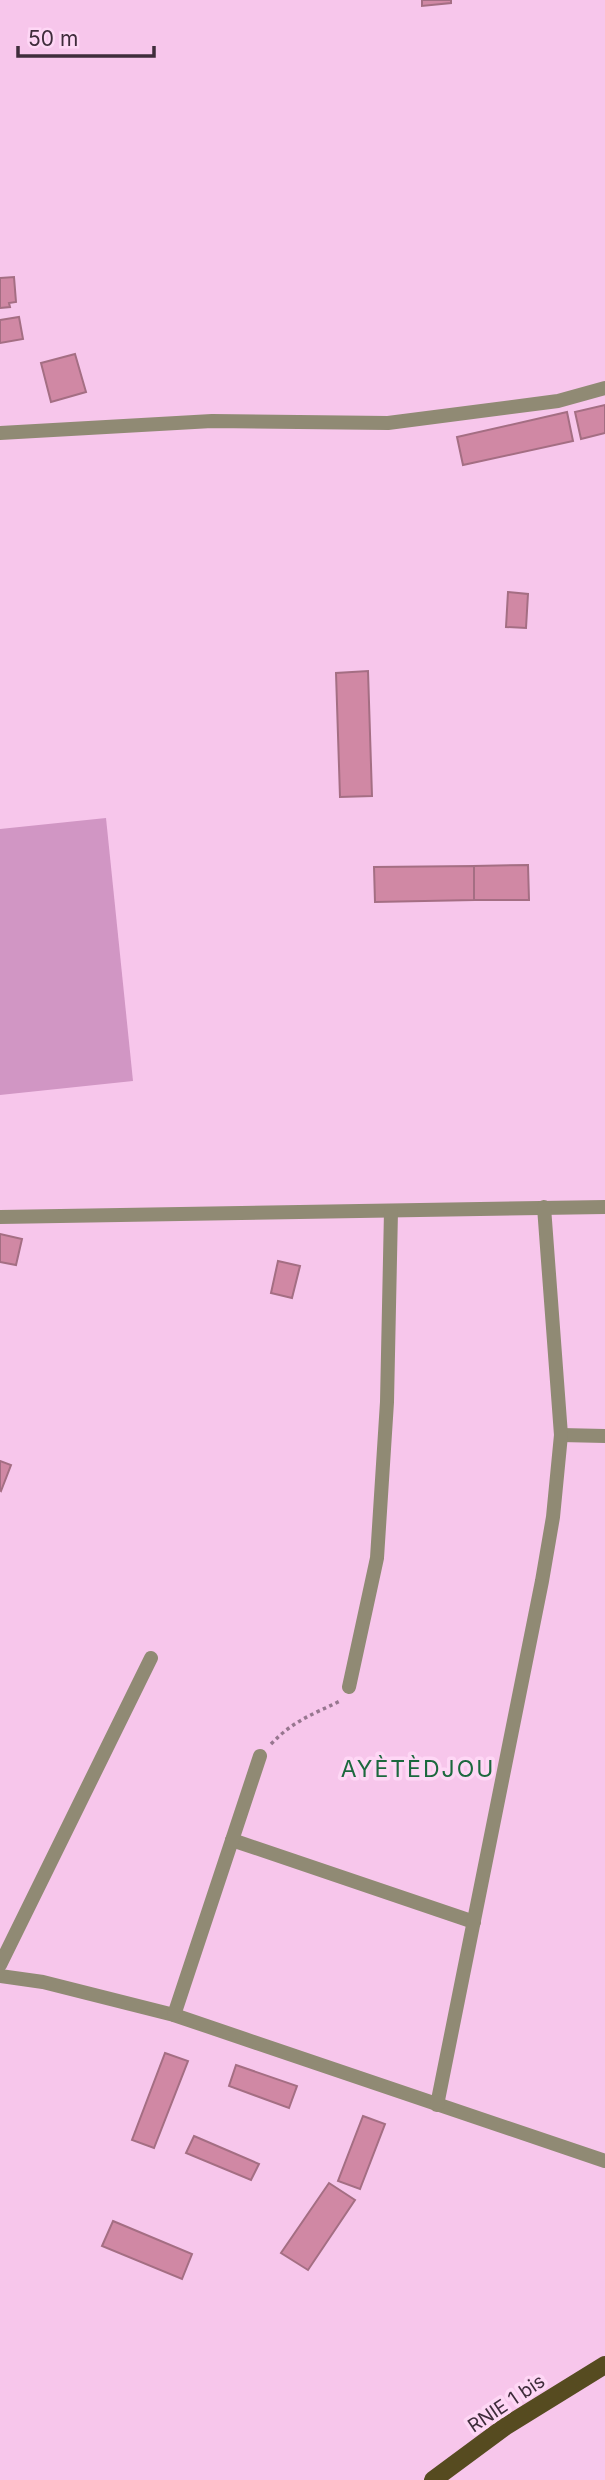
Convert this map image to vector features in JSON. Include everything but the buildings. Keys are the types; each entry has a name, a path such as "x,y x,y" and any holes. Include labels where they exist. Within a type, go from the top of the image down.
{"main road":[{"name":"RNIE 1 bis","path":"433,2480 506,2426 605,2365"}],"street":[{"path":"0,433 212,421 388,423 558,401 605,388"},
{"path":"0,1217 605,1207"},
{"path":"437,2105 553,1517 561,1435 544,1208"},
{"path":"349,1687 377,1558 387,1402 391,1211"},
{"path":"561,1435 605,1436"},
{"path":"0,1965 152,1658"},
{"path":"174,2015 260,1756"},
{"path":"232,1840 474,1922"},
{"path":"0,1976 43,1982 174,2015 605,2161"}],"path":[{"path":"260,1756 293,1724 314,1711 341,1700 349,1687"}],"shaded area":[{"path":"106,818 133,1081 0,1095 0,829"}],"district":[{"name":"AYÈTÈDJOU","path":"418,1769"}]}
